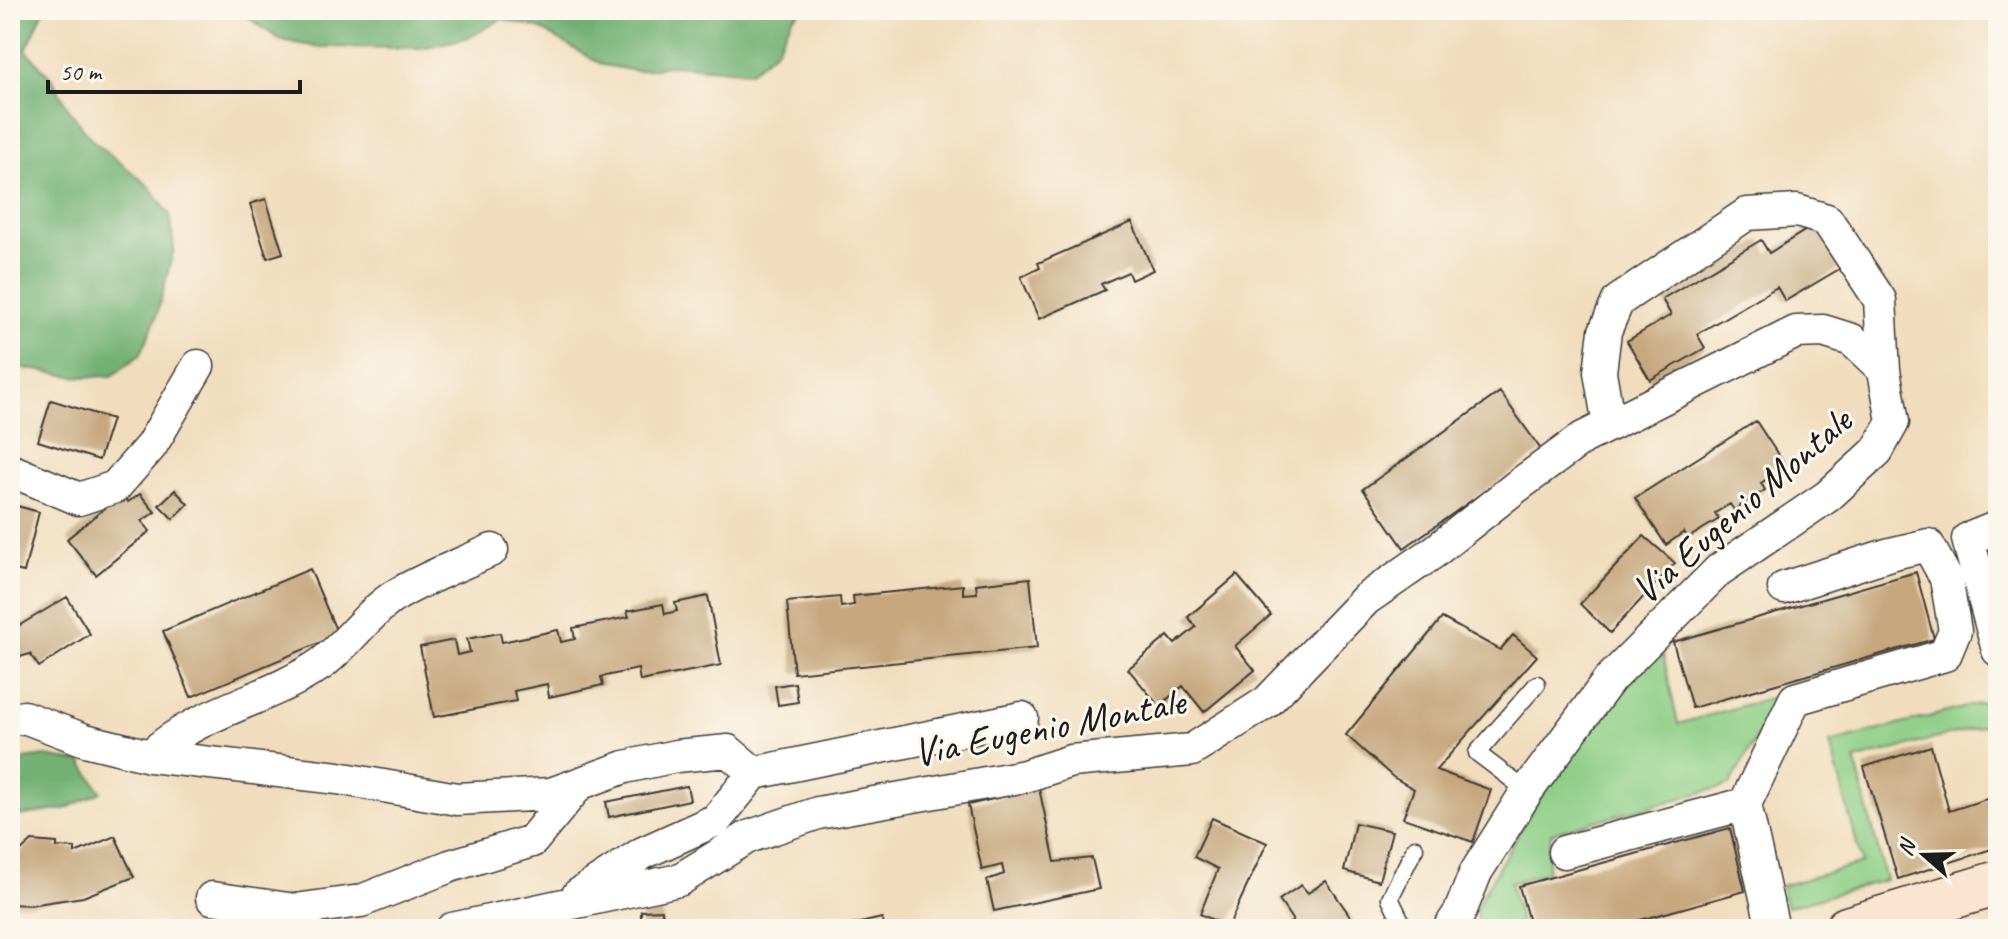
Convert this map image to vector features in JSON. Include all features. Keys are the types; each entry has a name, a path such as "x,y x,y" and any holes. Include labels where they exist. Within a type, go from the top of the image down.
{"main road":[{"path":"1847,929 1998,883"}],"street":[{"name":"Via Eugenio Montale","path":"1449,929 1460,912 1476,872 1527,791 1610,679 1719,570 1828,496 1877,451 1893,422 1884,370 1880,300 1827,220 1797,211 1747,214 1618,301 1605,331 1600,372 1609,425"},
{"name":"Via Eugenio Montale","path":"452,929 679,880 748,837 818,813 1025,776 1071,761 1192,750 1267,702 1366,599 1434,552 1583,438 1796,332 1823,331 1852,340 1884,370"},
{"path":"10,470 79,499 115,487 151,446 198,366"},
{"path":"1998,527 1968,539 1998,650"},
{"path":"1773,929 1745,804 1795,699 1945,655 1955,631 1946,578 1928,545 1784,588"},
{"path":"150,756 168,738 247,702 321,663 392,598 492,550"},
{"path":"10,720 24,717 85,740 150,756 338,778 457,799 551,794 625,767 676,756 728,751 754,773"},
{"path":"559,907 643,853 716,820 754,773 1022,718"},
{"path":"212,898 295,910 361,901 450,866 532,841 579,784"},
{"path":"1564,852 1745,804"}],"lane":[{"path":"1527,791 1477,753 1537,684"},
{"path":"1405,929 1390,898 1415,848"}],"green space":[{"path":"10,10 44,10 26,50 52,79 70,111 92,140 149,186 170,215 174,249 156,318 141,354 112,376 77,377 10,366"},
{"path":"238,10 802,10 792,19 776,50 750,72 674,65 637,71 603,65 538,28 502,19 470,37 422,48 317,47 280,40"},
{"path":"1662,650 1678,724 1780,695 1730,785 1551,833 1547,872 1510,883 1522,929 1478,929 1476,907 1531,811 1594,720"},
{"path":"1996,699 1998,722 1855,760 1886,880 1787,907 1781,886 1862,863 1830,743"},
{"path":"45,756 82,762 101,792 65,809 10,817 10,761"}],"building":[{"path":"266,199 283,253 267,258 250,204"},
{"path":"1132,222 1153,270 1131,280 1128,272 1101,284 1105,290 1039,319 1021,277 1040,268 1038,263"},
{"path":"1816,224 1841,268 1785,301 1777,287 1697,334 1705,348 1650,380 1627,341 1671,315 1662,299 1761,240 1769,253"},
{"path":"1500,392 1542,451 1404,548 1363,489"},
{"path":"51,400 112,419 99,460 38,441"},
{"path":"1756,421 1786,467 1761,483 1765,490 1734,510 1730,504 1715,513 1719,519 1688,538 1684,532 1666,545 1635,498"},
{"path":"175,490 188,504 173,519 159,505"},
{"path":"140,494 155,512 142,521 150,531 96,575 67,539 121,495 128,502"},
{"path":"10,504 39,512 24,572 10,569"},
{"path":"1644,536 1675,563 1610,633 1580,604"},
{"path":"1998,544 1998,587 1997,588 1986,547"},
{"path":"310,569 338,635 191,697 163,631"},
{"path":"1916,572 1934,639 1692,708 1673,642"},
{"path":"1237,575 1271,615 1235,646 1255,670 1204,712 1183,686 1159,706 1128,669 1168,636 1175,644 1196,627 1188,617"},
{"path":"1030,578 1037,648 794,673 787,602 840,597 841,607 854,605 853,596 963,585 963,594 977,593 976,584"},
{"path":"708,596 721,665 640,681 638,669 601,677 603,685 549,697 547,684 514,691 516,701 434,717 420,647 454,640 457,655 470,652 467,639 500,633 502,642 558,630 561,642 575,639 573,628 629,617 627,611 663,604 665,614 677,611 675,603"},
{"path":"67,597 90,634 39,667 30,654 10,660 10,631"},
{"path":"1442,618 1500,650 1513,635 1537,656 1436,770 1491,790 1473,842 1403,818 1414,789 1393,777 1346,735"},
{"path":"795,683 798,702 778,705 775,686"},
{"path":"1931,746 1949,811 1996,796 1998,847 1898,879 1864,767"},
{"path":"687,786 690,800 609,817 606,802"},
{"path":"1039,788 1055,862 1092,858 1099,889 994,911 987,880 1004,874 1002,865 982,870 968,805"},
{"path":"1212,818 1267,843 1228,927 1200,914 1218,869 1194,857"},
{"path":"1355,823 1392,831 1379,881 1344,871"},
{"path":"1730,828 1745,891 1608,929 1531,929 1519,886"},
{"path":"115,836 134,877 83,897 30,905 10,904 10,850 21,851 32,841 75,848 75,853"},
{"path":"1326,881 1359,929 1282,929 1293,921 1279,900 1301,885 1308,893"},
{"path":"662,910 663,925 687,929 633,929 641,926 641,911"},
{"path":"882,918 885,929 838,929 838,928"}]}
